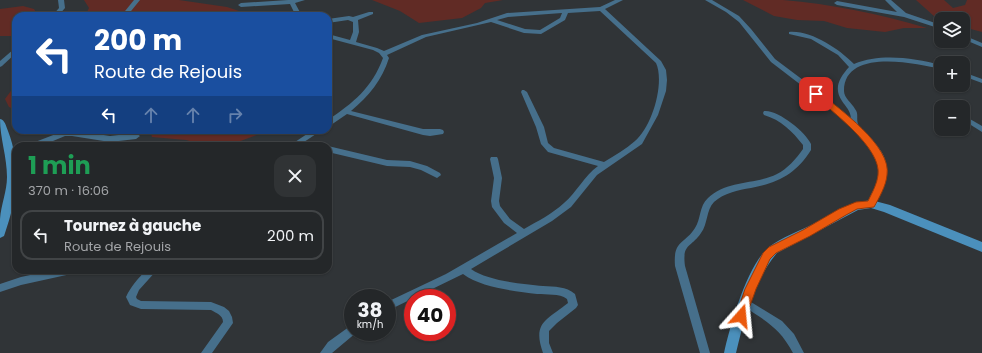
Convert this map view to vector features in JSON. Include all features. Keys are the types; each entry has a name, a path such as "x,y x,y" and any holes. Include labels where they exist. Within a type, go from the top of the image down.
{"street":[{"path":"58,12 62,8 62,0"},
{"path":"127,12 137,0"},
{"path":"241,5 302,0"},
{"path":"383,54 424,36 507,15 565,13 601,9 620,0"},
{"path":"708,0 737,17 778,65 823,99 864,136 881,159 883,174 871,204"},
{"path":"888,0 905,15"},
{"path":"292,1 297,12"},
{"path":"837,3 905,15 934,25"},
{"path":"396,302 463,269 549,219 568,205 594,173 633,146 643,136 654,115 660,98 664,74 662,66 601,9"},
{"path":"332,20 354,19 371,13"},
{"path":"492,20 524,31 542,32 563,19 565,13"},
{"path":"352,43 357,26 354,19"},
{"path":"791,33 813,38 840,54 852,66"},
{"path":"332,37 375,49 383,54 385,60 372,87 357,104 332,121"},
{"path":"970,40 982,45"},
{"path":"0,65 3,58 12,52"},
{"path":"854,127 854,113 840,92 842,76 852,66 862,62 878,60 934,66"},
{"path":"970,77 982,81"},
{"path":"524,92 540,127 545,144 551,150 605,165"},
{"path":"347,112 422,132 440,132"},
{"path":"705,353 680,266 679,251 681,246 694,236 700,228 705,207 712,199 726,191 779,176 789,169 807,150 808,144 789,124 782,118 767,113"},
{"path":"970,121 982,129"},
{"path":"0,122 12,149"},
{"path":"45,142 69,134"},
{"path":"78,134 110,139 136,136"},
{"path":"300,142 312,134"},
{"path":"332,150 387,163 410,164 424,168 437,175"},
{"path":"494,159 498,178 495,201 496,207 507,222 524,234"},
{"path":"0,233 6,219 12,180"},
{"path":"730,353 746,303 766,256 773,250 856,206 871,204 886,208 982,247"},
{"path":"463,269 473,276 487,280 568,293 572,297 573,305 545,326 542,333 548,353"},
{"path":"0,288 21,281 53,274"},
{"path":"148,274 132,292 130,297 133,302 141,305 211,306 219,309 227,316 228,323 226,328 206,353"},
{"path":"746,303 778,324 790,337 799,353"},
{"path":"325,353 344,337"}],"shaded area":[{"path":"84,0 179,0 227,7 242,12 87,12 89,8"},
{"path":"372,0 503,0 485,3 481,8 462,18 419,23 400,11"},
{"path":"743,0 783,0 819,4 891,18 927,28 904,28 885,32 847,28 824,21 797,20 774,16"},
{"path":"916,0 944,0 953,8 965,5 967,0 982,0 982,32 970,29 970,12 934,12 934,16"},
{"path":"23,6 34,9 36,12 12,12 12,35 0,36 0,9"},
{"path":"12,89 12,108 9,107 5,99"},
{"path":"151,134 259,134 238,142 193,142 152,137"}],"route":[{"path":"741,316 750,289 766,256 773,250 807,233 842,212 863,204 871,204 880,186 883,174 881,159 873,147 864,136 835,109 816,94"}]}
